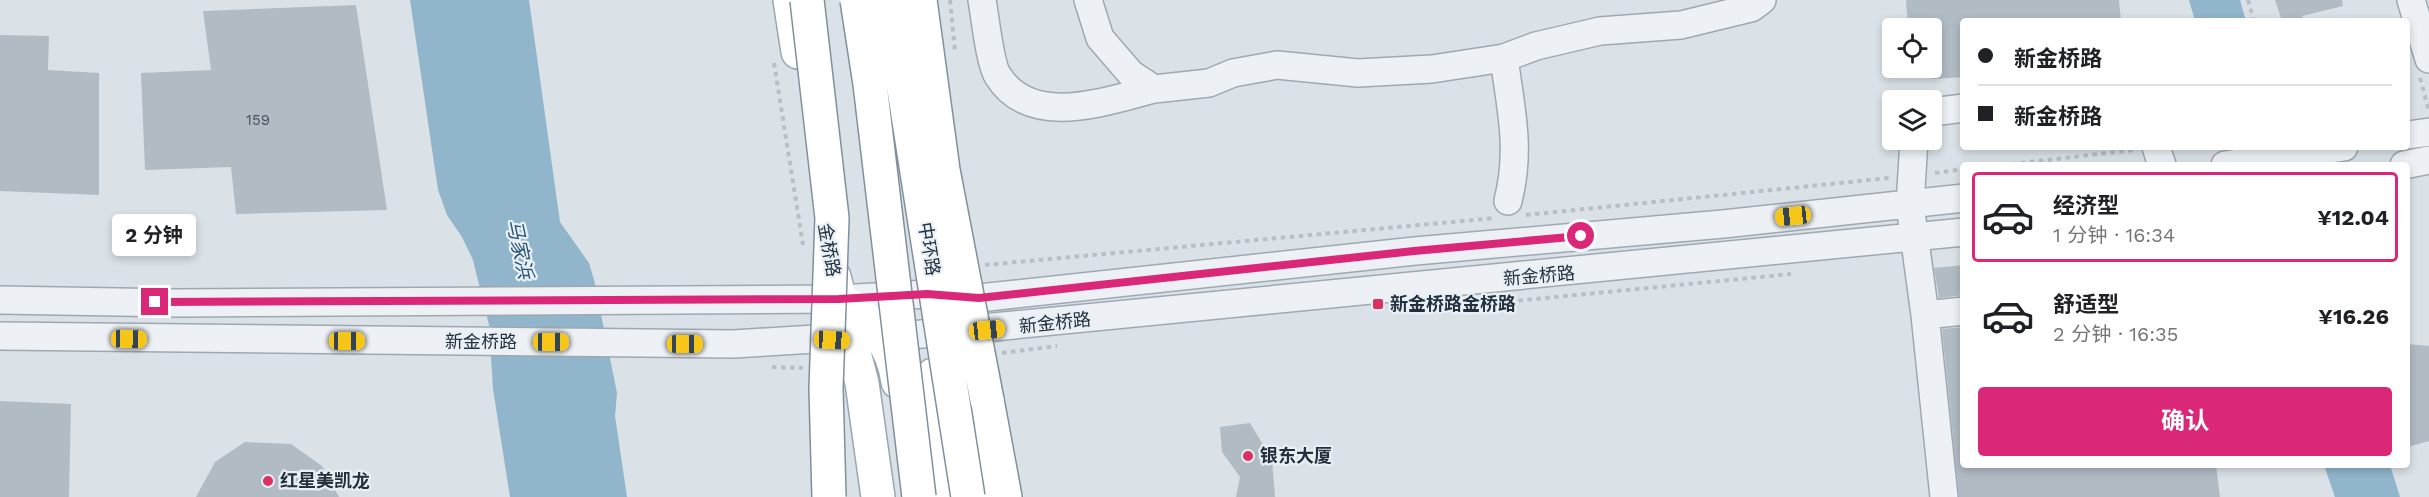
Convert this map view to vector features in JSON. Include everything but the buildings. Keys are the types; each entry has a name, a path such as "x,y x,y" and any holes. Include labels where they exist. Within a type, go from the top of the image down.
{"main road":[{"name":"金桥路","path":"790,0 839,299 862,383 878,497"},
{"path":"807,0 832,218 826,389 829,497"},
{"path":"856,0 870,84 920,497"},
{"name":"中环路","path":"890,0 969,497"},
{"path":"899,0 927,294 928,334 950,497"},
{"path":"920,0 943,170 1005,497"},
{"path":"943,170 969,497"},
{"path":"927,294 962,332 985,497"},
{"path":"839,299 865,316 882,339 895,364 914,497"}],"street":[{"path":"982,0 996,75 1014,94 1040,107 1095,104 1154,88 1209,83 1233,73 1277,65 1358,73 1431,69 1504,58 1536,46 1600,32 1681,25 1751,8 1762,0"},
{"path":"1088,0 1100,38 1131,74 1154,88"},
{"path":"2411,0 2429,59"},
{"path":"1504,58 1516,146 1509,211"},
{"path":"1942,111 1960,108"},
{"path":"2410,135 2429,132"},
{"path":"1913,150 1910,204 1913,239 1925,315 1944,497"},
{"path":"2246,162 2327,150"},
{"path":"2410,164 2429,160"},
{"name":"新金桥路","path":"0,300 177,303 839,299 927,294 979,298 1414,251 1960,198"},
{"name":"新金桥路","path":"0,336 733,344 815,339 850,341 962,332 1960,233"},
{"path":"1925,315 1960,311"}],"path":[{"path":"2248,0 2253,18"},
{"path":"773,59 804,247"},
{"path":"2028,162 2130,150"},
{"path":"979,266 1509,211 1722,197 1960,170"}],"water":[{"name":"马家浜","path":"410,0 529,0 560,222 589,263 594,280 617,393 615,416 627,497 510,497 493,389 489,325 473,260 462,237 447,215 438,190"},
{"path":"2189,0 2240,0 2245,18 2194,18"},
{"path":"2325,468 2391,468 2400,497 2335,497"}],"place":[{"name":"新金桥路金桥路","path":"1378,304"},
{"name":"银东大厦","path":"1248,456"},
{"name":"红星美凯龙","path":"268,481"}],"route":[{"path":"155,302 839,299 927,294 979,298 1378,257 1414,251 1581,236"}]}
